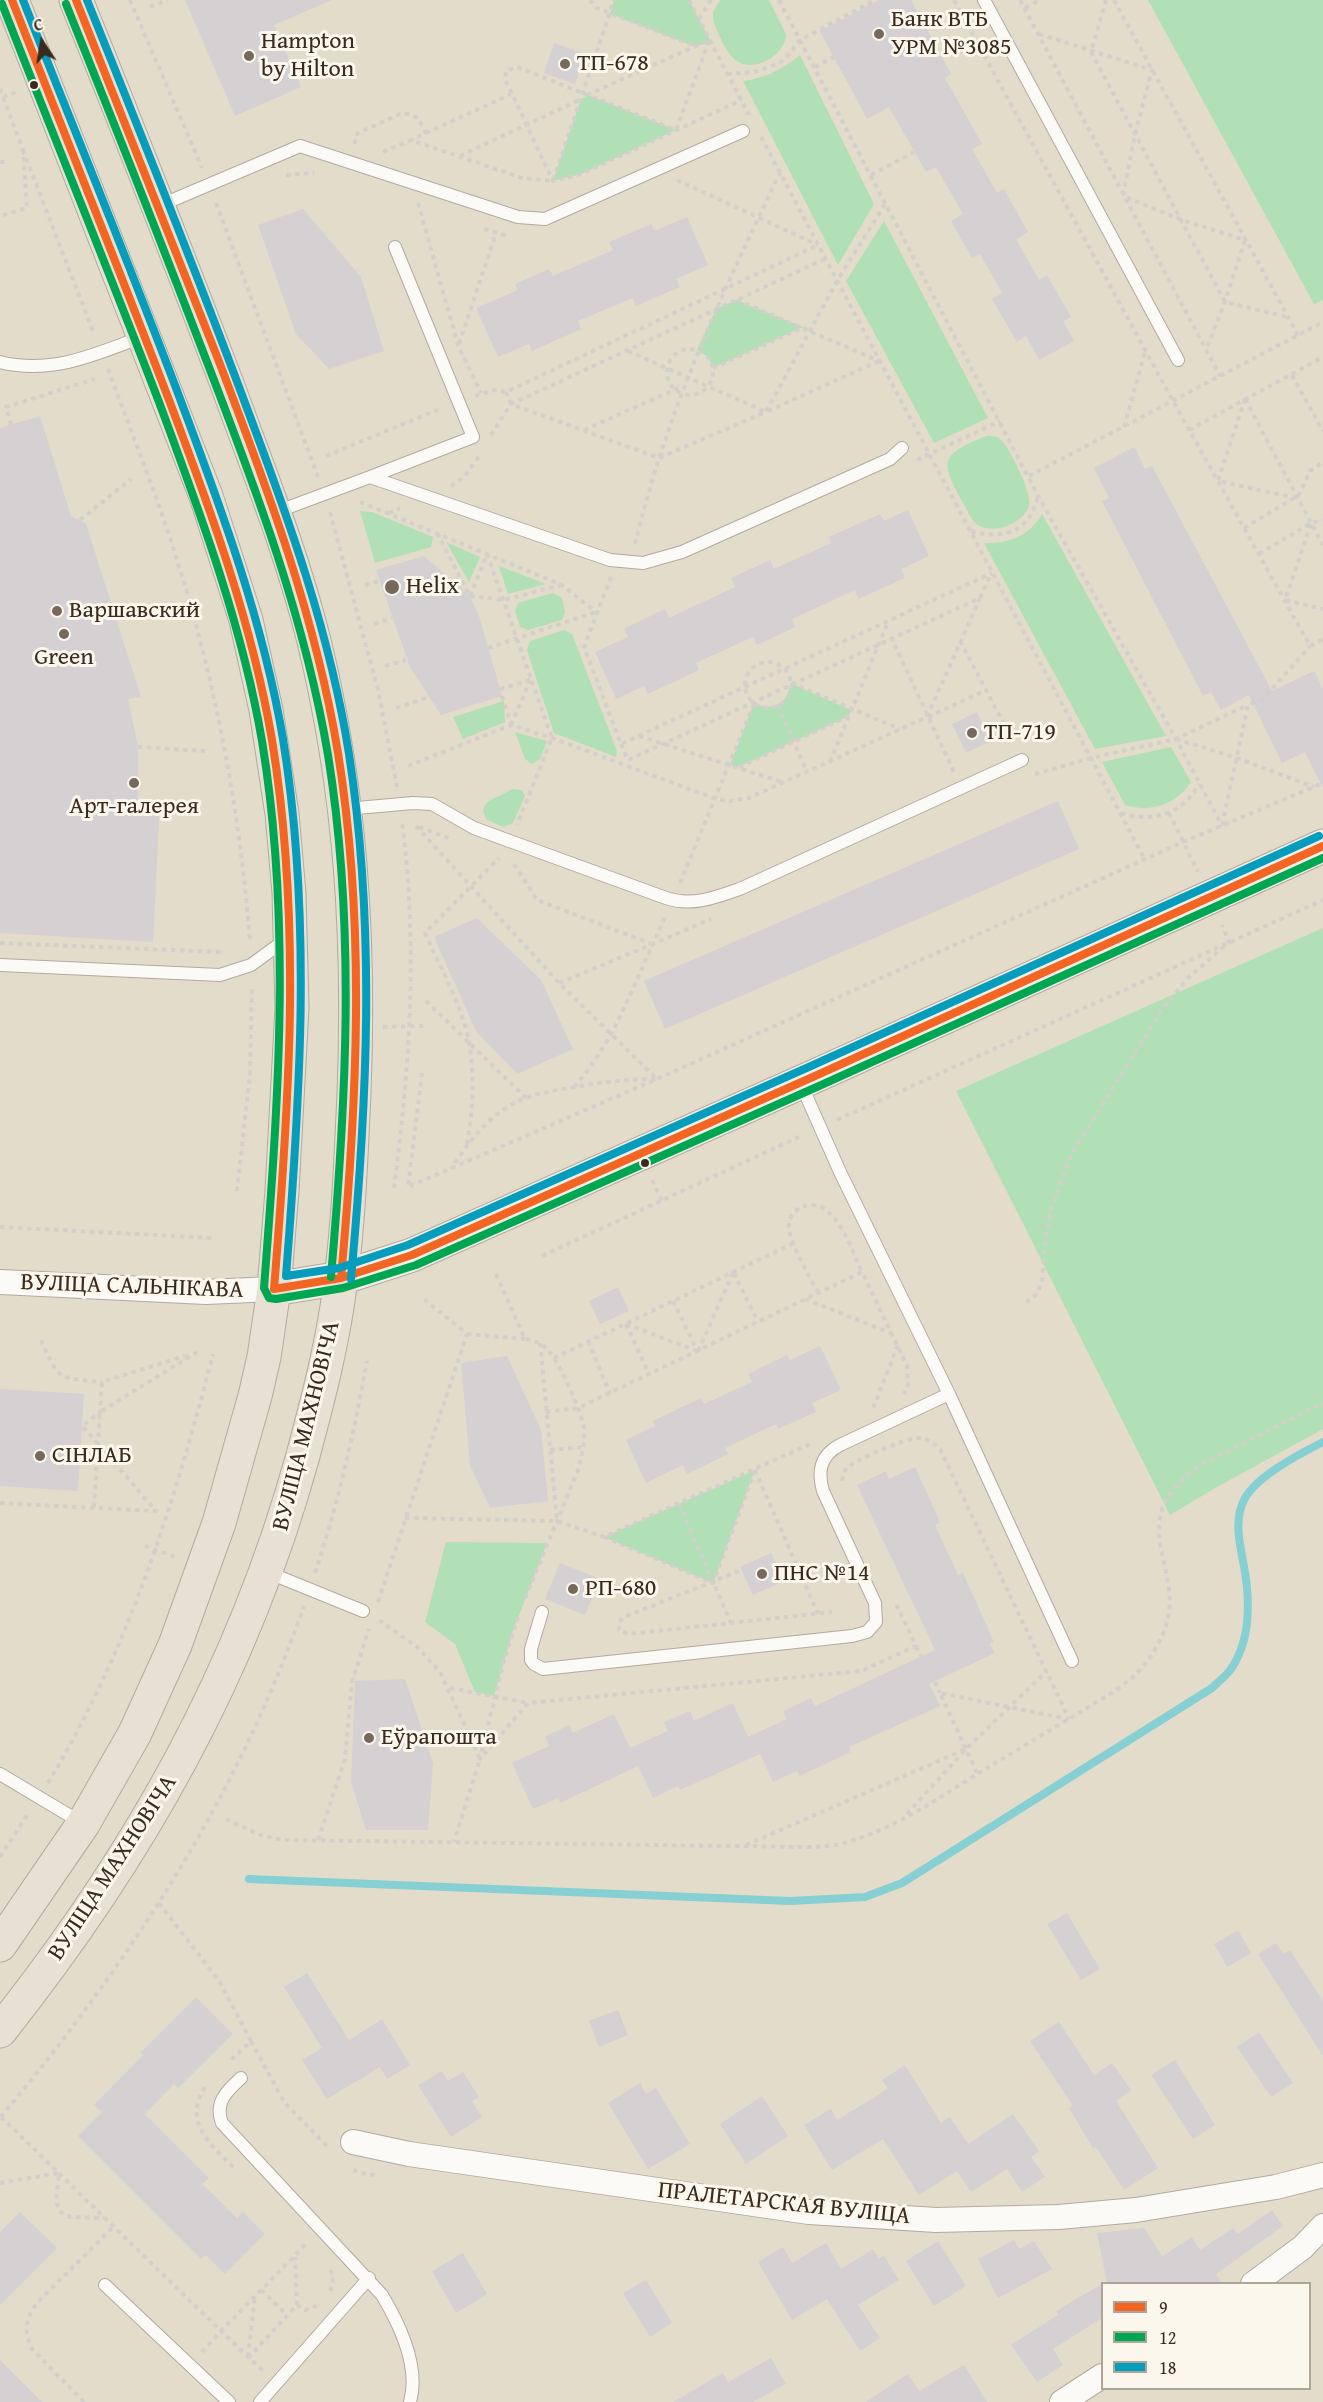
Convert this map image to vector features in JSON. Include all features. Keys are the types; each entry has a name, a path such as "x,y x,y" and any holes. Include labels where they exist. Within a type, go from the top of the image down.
{"main road":[{"name":"ВУЛІЦА МАХНОВІЧА","path":"0,1944 83,1824 119,1761 156,1690 204,1568 255,1396 264,1357 274,1289 291,1038 291,935 278,779 254,650 217,529 145,336 12,0"},
{"name":"ВУЛІЦА МАХНОВІЧА","path":"0,2031 86,1915 161,1798 212,1701 267,1572 314,1417 341,1278 351,1151 356,1027 355,941 346,809 338,752 312,634 275,512 159,206 76,0"}],"street":[{"name":"ВУЛІЦА САЛЬНІКАВА","path":"0,1282 206,1292 274,1289 341,1278 412,1255 1323,846"},
{"name":"ПРАЛЕТАРСКАЯ ВУЛІЦА","path":"343,2148 409,2154 779,2208 848,2216 936,2220 1059,2217 1136,2210 1276,2187 1323,2175"},
{"path":"1254,2282 1303,2247 1323,2226"},
{"path":"1062,2402 1101,2377"}],"lane":[{"path":"984,0 1178,360"},
{"path":"159,206 300,146 518,217 545,219 743,131"},
{"path":"275,512 473,437 394,247"},
{"path":"0,362 39,367 62,364 145,336"},
{"path":"370,477 609,560 631,564 650,562 682,552 890,459 902,448"},
{"path":"346,809 426,803 440,808 474,828 673,900 700,901 720,896 1022,760"},
{"path":"0,965 202,976 226,974 251,965 291,935"},
{"path":"800,1082 949,1394 1072,1661"},
{"path":"542,1612 530,1654 534,1664 543,1669 852,1636 867,1632 876,1622 876,1610 823,1491 819,1476 822,1462 826,1455 840,1445 949,1394"},
{"path":"267,1572 368,1613"},
{"path":"0,1774 83,1824"},
{"path":"241,2078 222,2098 219,2110 222,2123 369,2278 382,2295 393,2314 410,2360 413,2380 410,2402"},
{"path":"260,2402 369,2278"},
{"path":"105,2285 229,2402"}],"path":[{"path":"150,7 168,0"},
{"path":"590,0 597,8 610,14 696,47"},
{"path":"552,181 614,0"},
{"path":"688,0 751,118"},
{"path":"699,20 711,0"},
{"path":"779,0 1038,496 1176,739 1222,826"},
{"path":"728,74 753,72 777,64 786,58 800,40 875,0"},
{"path":"954,0 1145,351 1310,646"},
{"path":"1020,0 1220,376"},
{"path":"1025,8 1040,0"},
{"path":"1106,0 1091,52 1225,302 1287,317"},
{"path":"1114,0 1298,335"},
{"path":"1039,34 1152,70"},
{"path":"459,156 710,40"},
{"path":"676,130 710,40"},
{"path":"815,67 834,57"},
{"path":"552,181 511,93 505,75 509,69 517,67 676,130"},
{"path":"1123,196 1135,134 1152,70"},
{"path":"0,89 165,523 207,669 223,743 237,830 251,965 250,1063 237,1191"},
{"path":"375,155 511,93"},
{"path":"411,140 522,178 552,181 581,174 742,100"},
{"path":"359,152 354,143 358,133 400,114 418,118 426,133"},
{"path":"756,128 1144,860"},
{"path":"0,216 27,208 23,150"},
{"path":"871,175 915,152"},
{"path":"0,162 9,162"},
{"path":"631,564 649,487 683,386 697,350 780,173"},
{"path":"671,177 818,245"},
{"path":"1123,196 1182,220 1245,240"},
{"path":"418,203 458,345 481,393"},
{"path":"766,412 837,281 885,203"},
{"path":"0,211 8,213"},
{"path":"458,345 496,233"},
{"path":"1206,350 1225,302 1245,240"},
{"path":"326,456 481,393 494,390 506,392 818,245"},
{"path":"486,444 511,404 825,259"},
{"path":"736,300 879,361"},
{"path":"1029,476 1323,322"},
{"path":"713,368 803,327"},
{"path":"682,350 697,350 708,357 713,368 708,387 695,394 675,390 668,379 667,366 675,354 682,350"},
{"path":"628,351 667,366 766,412"},
{"path":"1124,427 1145,351"},
{"path":"1189,430 1323,357"},
{"path":"506,392 511,404 659,458 879,361"},
{"path":"1292,375 1323,431"},
{"path":"0,408 95,379"},
{"path":"583,430 683,386"},
{"path":"1218,481 1245,399"},
{"path":"1245,399 1323,545"},
{"path":"6,407 11,424"},
{"path":"929,455 1000,421"},
{"path":"389,513 448,488 464,477 481,452"},
{"path":"1244,528 1296,498 1304,489 1310,471 1323,462"},
{"path":"80,520 131,479"},
{"path":"1218,481 1296,498"},
{"path":"970,531 993,535 1016,530 1026,523 1032,514 1038,496"},
{"path":"354,501 389,513 562,585 596,612"},
{"path":"1259,554 1311,523 1323,520"},
{"path":"1285,600 1311,523"},
{"path":"436,532 470,596"},
{"path":"470,596 488,554"},
{"path":"488,554 552,738 511,841"},
{"path":"927,717 992,573"},
{"path":"621,744 992,573"},
{"path":"612,574 584,647 628,760"},
{"path":"364,585 380,582"},
{"path":"470,596 504,600 562,585"},
{"path":"625,767 628,760 754,703 790,683 980,598"},
{"path":"1285,600 1323,609"},
{"path":"488,648 596,612"},
{"path":"374,624 392,618"},
{"path":"639,736 784,783 830,762 888,621"},
{"path":"891,637 962,788"},
{"path":"1176,739 1264,698 1310,646 1323,639"},
{"path":"960,640 1022,760"},
{"path":"385,666 406,660"},
{"path":"772,662 784,668 790,683 788,696 778,705 766,707 754,703 745,687 748,673 758,664 772,662"},
{"path":"500,689 531,680"},
{"path":"511,725 531,680"},
{"path":"790,683 900,730"},
{"path":"408,766 511,725 552,738 716,800 730,801 749,798 784,783 986,690"},
{"path":"502,696 511,725"},
{"path":"396,708 429,697"},
{"path":"574,1087 598,1059 612,1035 716,800 754,703"},
{"path":"778,705 807,772"},
{"path":"1222,826 1248,705"},
{"path":"738,767 849,716"},
{"path":"1176,739 1237,758 1315,787"},
{"path":"138,747 205,751"},
{"path":"1120,813 1148,818 1169,813 1184,804 1199,783"},
{"path":"422,1073 408,1187 657,1079 1144,860 1323,783"},
{"path":"458,842 416,826 559,983 657,1079"},
{"path":"490,853 513,862 537,900 653,944"},
{"path":"467,1144 473,1096 469,1042 460,1014 425,933 500,857"},
{"path":"542,1256 820,1127 1323,900"},
{"path":"559,983 690,929"},
{"path":"1026,1302 1036,1295 1042,1283 1045,1241 1051,1210 1071,1155 1161,1011 1188,978 1229,942"},
{"path":"0,943 232,953"},
{"path":"426,1001 526,1098"},
{"path":"356,1027 424,1026"},
{"path":"450,1170 467,1144 494,1118 526,1098 614,1081 657,1079"},
{"path":"818,1293 789,1228 791,1215 796,1210 809,1206 824,1209 837,1220 893,1334 909,1375 904,1394 898,1400"},
{"path":"0,1227 212,1238"},
{"path":"554,1358 794,1243"},
{"path":"734,1272 758,1322"},
{"path":"698,1351 734,1272"},
{"path":"546,1412 578,1408 862,1272"},
{"path":"496,1274 525,1339"},
{"path":"424,1299 468,1334 525,1339 540,1343 554,1358 578,1408 583,1426 584,1447 578,1470 524,1604"},
{"path":"804,1299 893,1334"},
{"path":"673,1301 698,1351"},
{"path":"625,1324 698,1351"},
{"path":"625,1324 649,1374"},
{"path":"377,1605 468,1334"},
{"path":"0,1503 156,1511 82,1426 100,1412 197,1352 102,1382 60,1376 53,1367 41,1340"},
{"path":"588,1341 610,1393"},
{"path":"540,1343 557,1521"},
{"path":"869,1417 898,1345"},
{"path":"0,1857 38,1798 94,1696 146,1576 176,1487 213,1354"},
{"path":"277,2384 1,2117 81,2015 159,1903 214,1811 238,1765 282,1667 309,1590 343,1478 367,1361"},
{"path":"94,1507 102,1382"},
{"path":"226,1819 272,1838 283,1840 805,1847 836,1845 870,1834 905,1817 1069,1719 1132,1677 1144,1665 1163,1635 1169,1600 1158,1526 1162,1511 1175,1486 1204,1463 1323,1404"},
{"path":"842,1487 843,1476 848,1467 904,1440 919,1438 927,1440 940,1449 1069,1719"},
{"path":"604,1537 817,1441"},
{"path":"550,1450 584,1447"},
{"path":"713,1583 754,1470"},
{"path":"754,1470 818,1614"},
{"path":"679,1504 731,1623"},
{"path":"405,1518 557,1521 604,1537 713,1583"},
{"path":"739,1571 624,1617 618,1623 619,1630 628,1634 832,1612"},
{"path":"892,1595 921,1656"},
{"path":"368,1613 418,1648 440,1672 480,1759"},
{"path":"454,1842 480,1759 508,1646 519,1614"},
{"path":"318,1840 345,1759 352,1682 370,1627"},
{"path":"449,1688 528,1703 861,1671 916,1646"},
{"path":"905,1817 966,1749 1047,1671"},
{"path":"935,1682 977,1773"},
{"path":"940,1693 1069,1719"},
{"path":"480,1759 528,1703"},
{"path":"743,1846 966,1749"},
{"path":"159,1903 219,1981 284,2102 343,2148"},
{"path":"227,2064 251,2042"},
{"path":"211,2080 198,2099 196,2115 198,2123 206,2138 236,2169"},
{"path":"0,2183 59,2173"},
{"path":"59,2173 56,2200 59,2211 70,2217 104,2218"},
{"path":"84,2402 32,2349 28,2342 28,2316 38,2302 113,2227"},
{"path":"299,2235 313,2249"},
{"path":"190,2365 307,2243"},
{"path":"248,2358 297,2305 295,2256"},
{"path":"297,2305 305,2310 315,2308 329,2293 333,2283 329,2266"},
{"path":"261,2290 287,2315"},
{"path":"248,2358 255,2296"}],"green space":[{"path":"614,0 689,0 710,40 696,47 610,14"},
{"path":"720,0 769,0 786,34 785,41 776,54 755,65 747,65 735,60 723,44 713,19 713,12"},
{"path":"1148,0 1323,0 1323,300 1314,304"},
{"path":"800,55 874,204 838,265 743,81 773,72"},
{"path":"588,95 676,130 581,174 553,181 581,99"},
{"path":"884,221 988,418 934,443 846,281"},
{"path":"736,300 803,327 713,368 708,357 697,350 716,309"},
{"path":"987,436 1000,439 1004,443 1024,482 1029,500 1029,506 1021,518 1008,526 992,529 978,525 972,519 953,483 948,464 950,457 957,450"},
{"path":"360,511 372,512 433,537 431,547 375,563"},
{"path":"1042,514 1166,736 1095,749 984,543 1002,542 1018,537 1031,528"},
{"path":"446,542 480,557 469,582"},
{"path":"499,566 546,584 508,594"},
{"path":"553,593 562,598 565,612 562,620 528,630 520,627 515,611 518,603"},
{"path":"564,630 572,634 617,751 616,757 554,733 527,650 530,641"},
{"path":"790,683 851,710 849,716 738,767 730,765 754,703 761,706 778,704 786,696"},
{"path":"504,701 505,722 463,739 453,717"},
{"path":"515,732 547,741 540,759 532,764 525,759"},
{"path":"1171,747 1191,782 1185,790 1162,805 1144,808 1125,805 1102,762"},
{"path":"513,789 522,790 525,796 513,823 503,827 486,819 483,810 487,802"},
{"path":"1323,928 1323,1429 1170,1515 956,1091"},
{"path":"755,1470 713,1583 604,1537"},
{"path":"446,1542 547,1543 513,1631 494,1696 475,1692 455,1644 425,1622"}],"building":[{"name":"Hampton by Hilton","path":"185,0 332,0 274,25 301,87 235,116"},
{"path":"879,0 911,0 951,74 945,78 982,144 972,149 997,193 1004,189 1028,232 1016,239 1039,280 1047,275 1071,317 1063,321 1074,341 1039,360 1026,336 1017,342 992,299 1002,293 980,254 972,258 951,221 963,214 936,167 926,172 889,107 867,119 820,31"},
{"name":"ТП-678","path":"554,43 585,54 575,84 544,73"},
{"path":"303,209 361,277 384,351 329,369 296,334 258,225"},
{"path":"687,217 708,265 676,279 680,287 636,306 633,298 578,321 581,329 532,351 529,344 498,357 476,308 518,290 515,284 549,269 553,276 613,250 609,242 652,224 654,231"},
{"name":"Варшавский","path":"40,416 71,516 86,524 141,697 128,699 138,747 138,802 160,801 153,942 0,933 0,428"},
{"path":"1134,447 1145,469 1152,466 1272,691 1314,671 1323,689 1323,788 1305,752 1282,763 1249,695 1221,710 1211,692 1203,696 1102,501 1109,498 1094,468"},
{"path":"908,510 929,556 901,569 905,578 858,599 855,590 792,619 795,627 757,645 753,637 696,663 699,670 648,694 644,686 616,699 595,652 628,637 624,629 665,609 669,618 735,587 731,578 770,560 774,569 831,543 829,537 880,514 884,521"},
{"path":"424,556 470,596 480,619 502,696 441,715 410,667 376,570"},
{"name":"ТП-719","path":"977,712 991,741 966,753 952,724"},
{"path":"1058,801 1079,849 665,1029 644,981"},
{"path":"477,918 541,980 573,1049 517,1074 476,1031 434,937"},
{"path":"618,1287 629,1311 600,1324 589,1301"},
{"path":"820,1346 841,1390 812,1403 816,1412 778,1429 776,1424 725,1448 728,1454 687,1474 683,1465 646,1483 626,1440 655,1426 653,1421 701,1398 704,1404 752,1382 748,1374 787,1355 790,1360"},
{"path":"507,1356 541,1430 548,1501 490,1508 470,1465 461,1363"},
{"name":"СІНЛАБ","path":"0,1389 84,1394 78,1491 0,1486"},
{"path":"915,1467 940,1522 935,1525 958,1575 963,1573 994,1642 990,1644 995,1653 929,1684 940,1706 849,1747 851,1752 799,1776 797,1771 773,1782 760,1754 680,1790 678,1786 653,1798 638,1766 560,1803 558,1798 533,1809 512,1763 549,1746 545,1737 569,1725 573,1733 614,1714 630,1748 668,1731 664,1722 690,1711 694,1721 733,1703 748,1737 787,1719 783,1711 811,1698 815,1706 935,1650 857,1485 886,1471 889,1479"},
{"name":"ПНС №14","path":"771,1553 784,1581 753,1595 740,1567"},
{"name":"РП-680","path":"560,1563 600,1579 585,1615 545,1599"},
{"path":"405,1679 433,1763 428,1830 366,1830 351,1782 355,1681"},
{"path":"1067,1913 1100,1969 1081,1980 1047,1924"},
{"path":"1238,1930 1251,1953 1227,1967 1214,1944"},
{"path":"1276,1943 1284,1954 1290,1950 1323,2001 1323,2056 1258,1954"},
{"path":"307,1973 349,2040 382,2019 410,2065 387,2079 380,2067 327,2099 302,2060 322,2048 284,1987"},
{"path":"196,1997 233,2034 178,2088 174,2084 145,2114 209,2178 202,2184 237,2218 243,2212 265,2234 225,2274 206,2255 201,2259 78,2136 102,2112 94,2105 143,2055 140,2053"},
{"path":"618,2010 628,2035 599,2047 589,2021"},
{"path":"1059,2022 1094,2075 1112,2063 1131,2090 1116,2101 1158,2168 1124,2190 1096,2147 1093,2148 1069,2108 1073,2106 1030,2041"},
{"path":"1259,2032 1293,2083 1271,2097 1237,2047"},
{"path":"1175,2060 1215,2125 1193,2139 1151,2075"},
{"path":"905,2065 941,2123 950,2117 968,2144 1013,2114 1039,2151 1031,2157 1045,2177 1022,2192 1007,2169 971,2192 957,2171 919,2195 883,2139 832,2170 804,2125 831,2109 837,2120 888,2089 882,2080"},
{"path":"442,2071 448,2081 463,2072 479,2097 472,2101 482,2117 451,2137 418,2085"},
{"path":"640,2083 646,2094 656,2088 690,2144 648,2169 608,2103"},
{"path":"762,2096 788,2136 746,2164 720,2124"},
{"path":"1272,2210 1283,2226 1216,2274 1221,2282 1107,2282 1097,2233 1144,2228 1162,2256 1192,2237 1200,2250 1233,2228 1238,2234"},
{"path":"20,2212 57,2248 0,2305 0,2232"},
{"path":"1014,2240 1019,2249 1034,2241 1052,2269 998,2298 978,2259"},
{"path":"938,2241 966,2286 934,2306 906,2261"},
{"path":"826,2243 841,2269 873,2249 879,2259 884,2256 899,2280 858,2305 880,2338 860,2351 827,2299 792,2320 758,2262 783,2247 792,2263"},
{"path":"463,2253 487,2294 456,2313 432,2271"},
{"path":"646,2280 672,2323 650,2337 623,2293"},
{"path":"1101,2285 1101,2319 1053,2349 1063,2365 1037,2382 1011,2345 1058,2315 1056,2311"},
{"path":"771,2358 786,2384 753,2402 673,2402 723,2373 728,2382"},
{"path":"0,2360 42,2402 0,2402"},
{"path":"964,2365 987,2402 866,2402 908,2374 919,2391"}],"waterway":[{"path":"249,1879 790,1901 865,1897 902,1883 1212,1688 1227,1674 1243,1644 1248,1616 1247,1588 1238,1529 1239,1513 1245,1498 1251,1489 1269,1473 1323,1442"}],"transit line":[{"name":"9","path":"12,0 200,484 242,610 264,696 281,808 290,945 288,1083 274,1289 341,1278 412,1255 1323,846"},
{"name":"18","path":"23,0 141,297 210,480 239,565 275,695 292,806 298,873 300,940 299,1075 286,1276 339,1268 408,1245 1319,836"},
{"name":"9","path":"76,0 218,359 272,504 303,603 329,703 347,818 353,884 355,949 354,1081 341,1278"},
{"name":"18","path":"87,0 187,251 277,489 319,620 341,709 357,820 366,951 365,1082 351,1279"},
{"name":"12","path":"2,4 140,352 190,485 231,612 254,697 271,809 280,946 280,1014 274,1151 264,1288 269,1298 276,1299 343,1288 416,1265 1323,858"},
{"name":"12","path":"66,4 155,227 261,506 293,604 318,704 337,820 345,950 344,1081 331,1277"}],"place":[{"name":"Банк ВТБ УРМ №3085","path":"879,34"},
{"name":"Hampton by Hilton","path":"249,56"},
{"name":"ТП-678","path":"565,64"},
{"name":"Helix","path":"392,587"},
{"name":"Варшавский","path":"57,611"},
{"name":"Green","path":"64,634"},
{"name":"ТП-719","path":"972,733"},
{"name":"Арт-галерея","path":"134,783"},
{"name":"СІНЛАБ","path":"40,1456"},
{"name":"ПНС №14","path":"762,1574"},
{"name":"РП-680","path":"573,1589"},
{"name":"Еўрапошта","path":"369,1738"}]}
